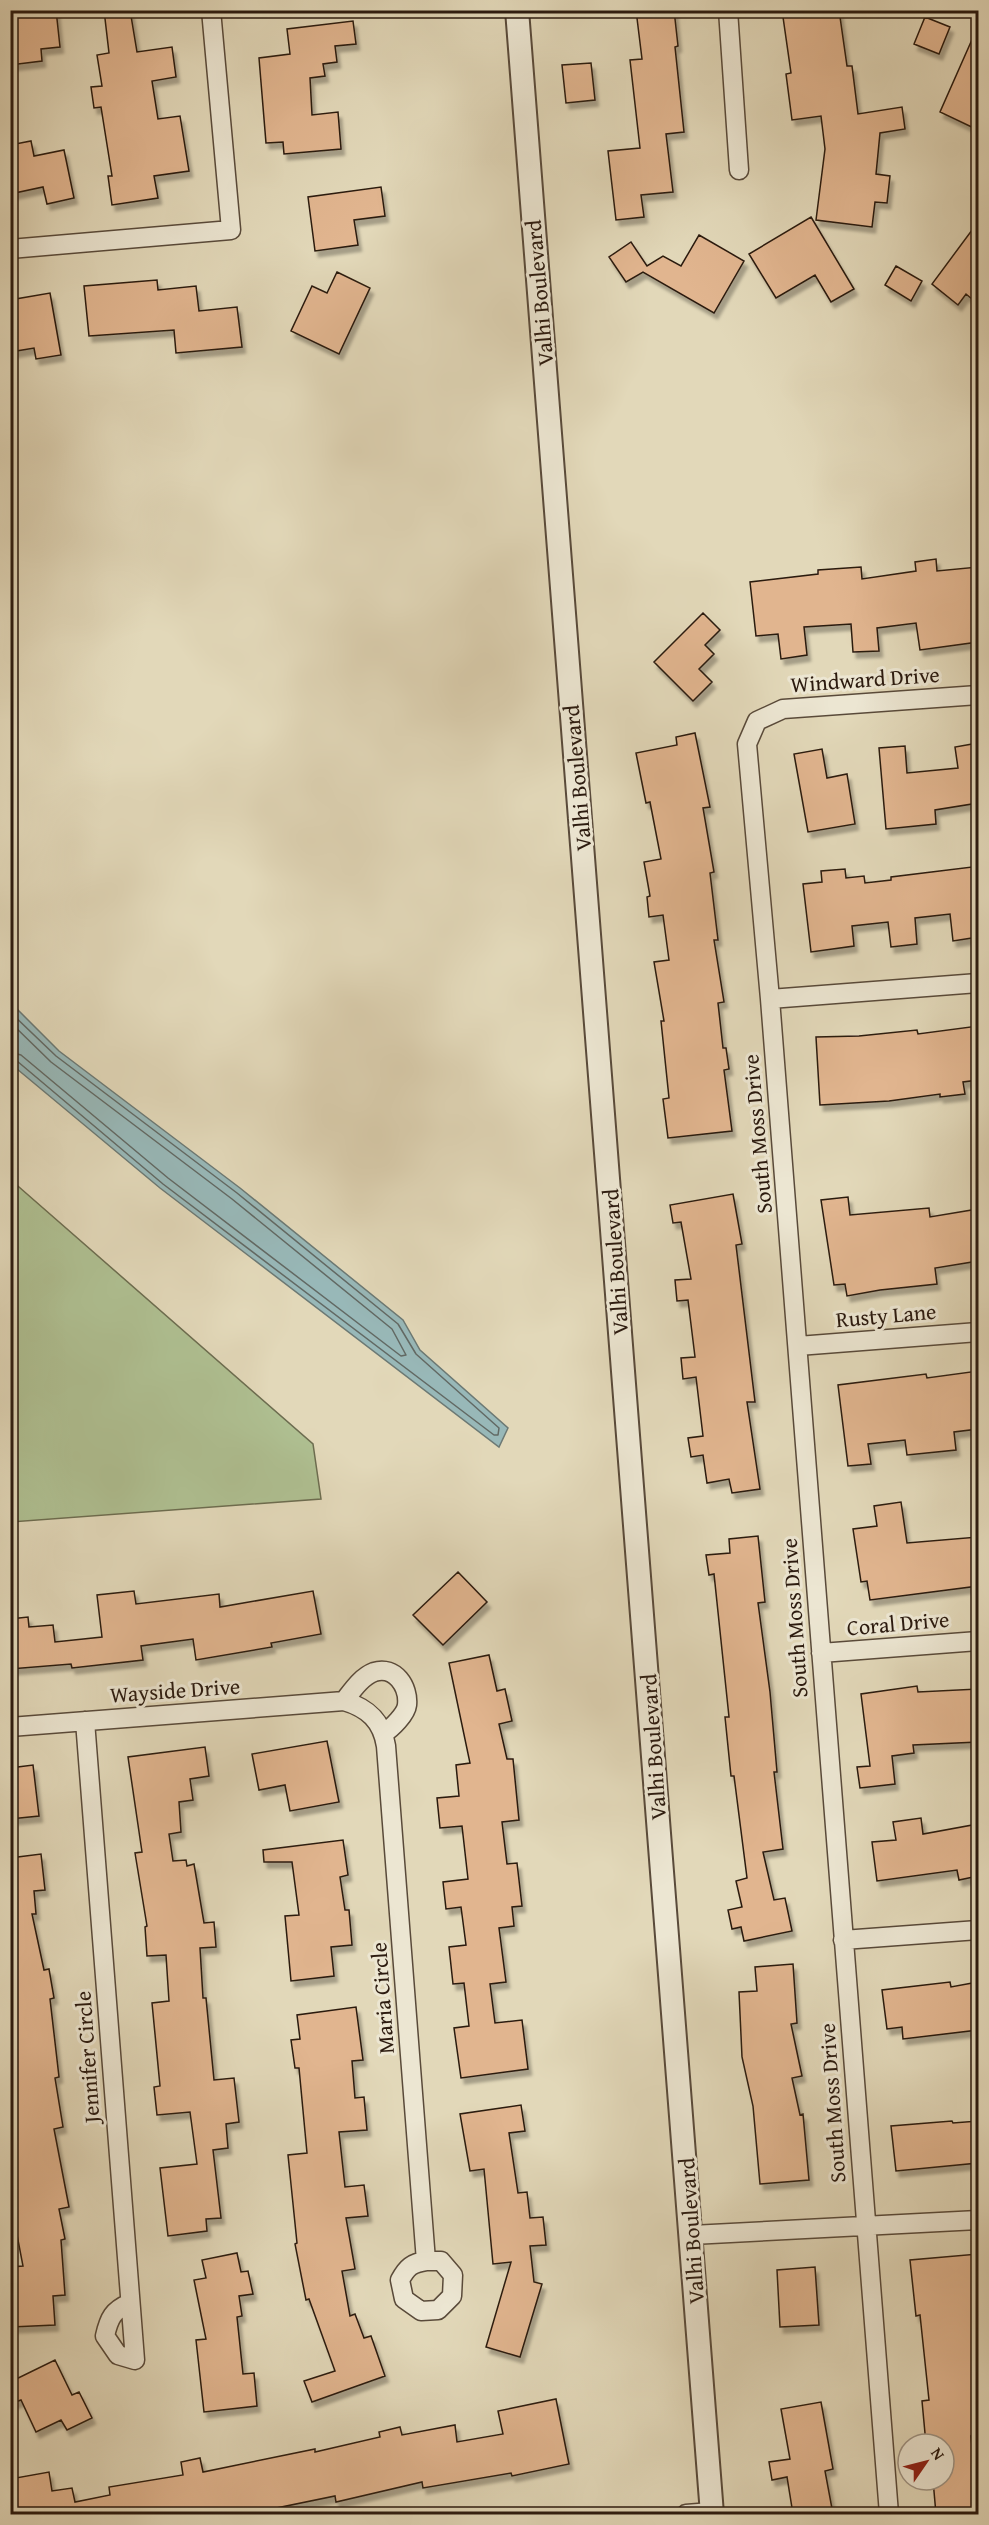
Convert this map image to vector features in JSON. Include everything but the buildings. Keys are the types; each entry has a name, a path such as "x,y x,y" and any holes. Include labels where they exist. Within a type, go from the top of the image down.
{"street":[{"path":"10,249 231,230 211,10"},
{"name":"Valhi Boulevard","path":"517,10 712,2513"},
{"path":"728,10 739,170"},
{"name":"Windward Drive","path":"758,721 783,709 978,695"},
{"name":"South Moss Drive","path":"758,721 747,744 798,1347 889,2514"},
{"path":"770,999 978,983"},
{"name":"Rusty Lane","path":"798,1347 978,1332"},
{"name":"Coral Drive","path":"821,1653 978,1641"},
{"path":"386,1671 398,1676 407,1690 407,1707 390,1729 384,1733 373,1715 358,1705 344,1701 360,1682 374,1672 386,1671"},
{"name":"Wayside Drive","path":"10,1727 344,1701"},
{"name":"Jennifer Circle","path":"85,1721 135,2360 118,2355 105,2336 109,2318 117,2308 130,2303"},
{"name":"Maria Circle","path":"384,1733 426,2260"},
{"path":"843,1940 978,1930"},
{"path":"692,2235 978,2220"},
{"path":"686,2514 712,2513"}],"green space":[{"path":"11,1180 313,1444 321,1499 11,1522"}],"water":[{"path":"11,1003 59,1051 240,1188 403,1320 420,1350 508,1428 499,1447 160,1188 11,1064"}]}
